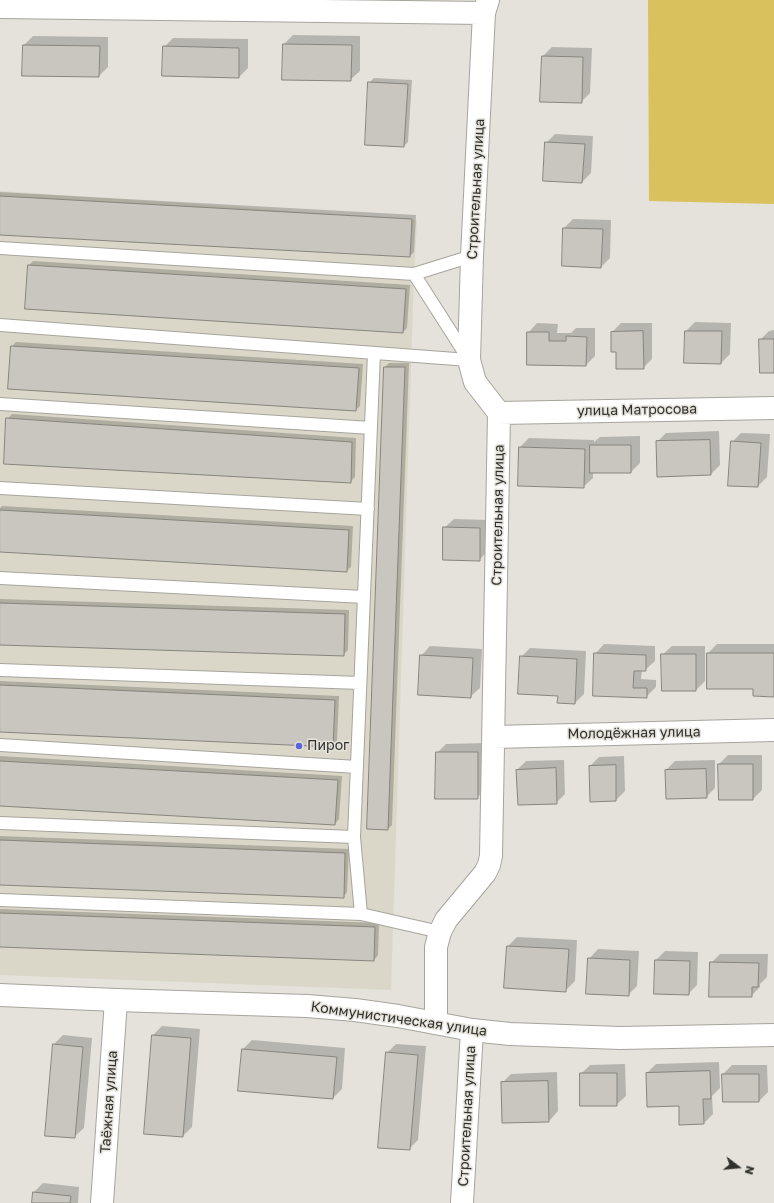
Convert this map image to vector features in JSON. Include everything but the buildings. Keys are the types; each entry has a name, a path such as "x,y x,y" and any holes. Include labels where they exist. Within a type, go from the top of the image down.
{"street":[{"path":"0,7 486,6"},
{"name":"Строительная улица","path":"436,1023 436,947 440,932 446,920 485,873 491,856 499,413 475,382 469,360 472,256 486,6"},
{"name":"улица Матросова","path":"499,413 774,408"},
{"name":"Молодёжная улица","path":"494,737 774,730"},
{"name":"Коммунистическая улица","path":"0,995 307,1006 355,1010 398,1016 472,1030 510,1034 620,1038 774,1035"},
{"name":"Таёжная улица","path":"102,1203 116,1000"},
{"name":"Строительная улица","path":"462,1203 472,1030"}],"lane":[{"path":"0,248 414,274 472,256"},
{"path":"414,274 469,360"},
{"path":"0,325 469,360"},
{"path":"360,914 354,837 374,353"},
{"path":"0,404 371,428"},
{"path":"0,488 368,509"},
{"path":"0,578 364,597"},
{"path":"0,670 360,683"},
{"path":"0,745 356,767"},
{"path":"0,823 354,837"},
{"path":"0,900 360,914 440,932"}],"shaded area":[{"path":"648,0 774,0 774,204 649,201"},
{"path":"0,191 412,219 417,221 414,274 391,990 0,975"}],"place":[{"name":"Пирог","path":"299,746"}]}
